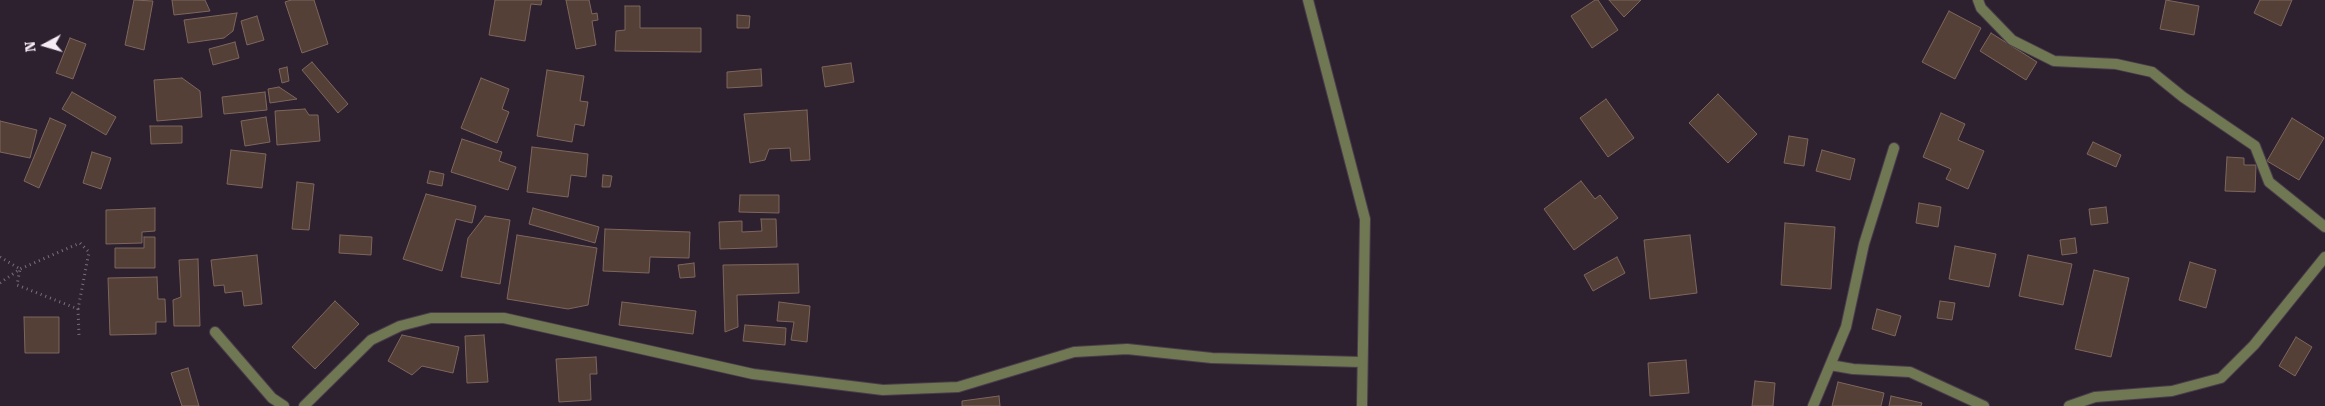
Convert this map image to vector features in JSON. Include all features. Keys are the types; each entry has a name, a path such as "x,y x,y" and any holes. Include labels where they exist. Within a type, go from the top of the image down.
{"street":[{"path":"1308,0 1365,219 1361,362 1362,406"},
{"path":"1978,0 1981,8 2012,40 2054,60 2116,64 2152,72 2183,97 2255,146 2269,182 2325,227"},
{"path":"1813,406 1846,327 1864,244 1894,148"},
{"path":"2069,406 2095,397 2172,391 2221,378 2254,345 2325,257"},
{"path":"304,406 371,340 400,326 431,318 504,318 753,374 883,390 958,387 1074,352 1127,349 1212,358 1361,362"},
{"path":"215,332 272,398 284,406"},
{"path":"1830,365 1853,369 1910,372 1984,406"}],"path":[{"path":"0,283 20,269 80,242 89,252 78,309 79,335"},
{"path":"0,257 20,269"},
{"path":"20,269 17,284 78,309"}],"building":[{"path":"134,0 153,1 144,50 125,45"},
{"path":"172,0 205,0 210,11 174,15"},
{"path":"291,0 314,0 328,44 302,53 285,2"},
{"path":"495,0 542,0 541,5 531,4 525,41 489,35"},
{"path":"566,0 589,0 592,14 597,13 598,20 592,21 596,45 576,49"},
{"path":"1595,0 1598,0 1618,30 1592,48 1571,16"},
{"path":"1609,0 1641,0 1624,17"},
{"path":"2166,0 2199,6 2194,35 2160,29"},
{"path":"2260,0 2292,0 2281,26 2254,13"},
{"path":"625,6 640,6 640,28 701,28 701,52 615,51 616,31 625,30"},
{"path":"1949,11 1981,28 1955,79 1922,62"},
{"path":"237,13 233,31 224,38 188,43 184,20"},
{"path":"737,15 750,16 749,28 737,28"},
{"path":"257,16 264,40 247,45 241,21"},
{"path":"1991,33 2037,62 2026,80 1980,51"},
{"path":"70,38 86,44 73,79 56,73"},
{"path":"235,42 239,58 213,65 209,49"},
{"path":"312,62 348,104 338,113 302,70"},
{"path":"851,63 854,82 825,87 822,67"},
{"path":"287,67 289,81 282,83 279,69"},
{"path":"761,69 762,86 727,88 727,72"},
{"path":"547,70 584,76 580,101 588,102 584,126 575,124 572,142 537,136"},
{"path":"182,78 200,91 202,117 157,121 154,80"},
{"path":"481,78 509,89 502,109 509,112 497,143 461,128"},
{"path":"279,87 297,99 270,103 268,89"},
{"path":"72,92 116,117 106,135 62,109"},
{"path":"265,92 267,110 224,114 222,97"},
{"path":"1718,94 1757,134 1728,163 1689,123"},
{"path":"1606,99 1634,138 1608,157 1580,118"},
{"path":"305,109 309,115 318,115 320,141 277,145 275,111"},
{"path":"807,110 810,160 791,161 790,148 769,149 765,160 750,163 744,114"},
{"path":"1941,113 1965,124 1958,140 1984,151 1968,189 1946,179 1951,169 1923,157"},
{"path":"266,117 270,142 245,146 241,121"},
{"path":"50,118 66,125 39,188 24,181"},
{"path":"2292,118 2324,138 2299,180 2267,161"},
{"path":"0,121 37,130 30,158 0,152"},
{"path":"150,126 182,126 182,143 151,144"},
{"path":"1789,136 1808,139 1804,166 1784,163"},
{"path":"462,139 502,152 499,161 516,167 508,190 451,172"},
{"path":"2093,142 2121,155 2116,167 2087,154"},
{"path":"532,147 588,154 586,177 571,175 568,197 527,192"},
{"path":"231,150 266,154 262,188 227,184"},
{"path":"1822,150 1855,159 1850,180 1816,171"},
{"path":"92,152 111,158 101,189 83,183"},
{"path":"2227,157 2244,158 2244,165 2256,165 2255,192 2225,191"},
{"path":"430,171 444,174 442,186 427,183"},
{"path":"603,175 612,176 610,187 602,187"},
{"path":"1581,181 1595,199 1600,195 1618,218 1574,250 1544,209"},
{"path":"297,182 314,184 309,230 292,229"},
{"path":"426,194 476,206 472,223 456,219 442,271 403,259"},
{"path":"740,195 779,195 779,213 739,212"},
{"path":"1919,203 1941,207 1938,227 1916,223"},
{"path":"2106,207 2108,223 2091,225 2089,209"},
{"path":"155,208 155,231 142,232 142,243 106,244 106,210"},
{"path":"533,208 599,227 595,243 529,224"},
{"path":"485,216 510,220 500,284 461,277 468,238"},
{"path":"761,219 776,219 777,247 720,249 719,222 742,221 742,232 762,231"},
{"path":"1785,223 1835,227 1831,289 1781,285"},
{"path":"605,229 690,232 689,258 650,257 649,273 603,271"},
{"path":"340,235 372,237 371,255 339,253"},
{"path":"517,235 597,248 588,305 568,309 507,299"},
{"path":"1690,235 1697,293 1650,299 1644,240"},
{"path":"144,237 155,237 155,268 115,268 115,248 144,248"},
{"path":"2075,238 2077,253 2062,255 2060,240"},
{"path":"1955,246 1996,254 1989,287 1949,279"},
{"path":"257,255 262,304 244,306 242,291 225,293 224,285 214,286 211,260"},
{"path":"2028,255 2072,264 2063,305 2019,296"},
{"path":"1617,257 1625,273 1593,291 1584,275"},
{"path":"198,259 200,326 174,326 173,300 181,297 179,260"},
{"path":"2190,262 2216,270 2206,308 2179,300"},
{"path":"694,263 695,277 680,278 678,265"},
{"path":"798,264 799,293 737,295 738,327 725,332 723,265"},
{"path":"2094,270 2129,278 2111,357 2075,349"},
{"path":"157,277 158,299 165,299 166,322 156,322 156,334 110,335 108,278"},
{"path":"335,301 359,324 315,369 292,347"},
{"path":"1940,301 1955,303 1952,320 1937,318"},
{"path":"622,302 696,311 693,334 619,325"},
{"path":"779,302 810,306 807,342 791,340 794,322 777,321"},
{"path":"1877,309 1901,316 1895,336 1872,329"},
{"path":"24,317 59,317 59,353 25,353"},
{"path":"745,325 786,328 785,345 743,341"},
{"path":"402,335 459,347 453,373 422,366 412,375 388,361"},
{"path":"484,335 488,382 467,383 465,336"},
{"path":"2296,337 2312,347 2295,376 2279,366"},
{"path":"596,357 597,374 590,374 591,400 559,402 556,359"},
{"path":"1686,360 1689,393 1650,396 1648,363"},
{"path":"188,368 199,406 182,406 171,373"},
{"path":"1755,381 1775,383 1773,406 1752,406"},
{"path":"1838,382 1884,393 1881,406 1832,406"},
{"path":"999,396 1000,406 962,406 962,401"},
{"path":"1891,396 1922,403 1921,406 1889,406"}]}
